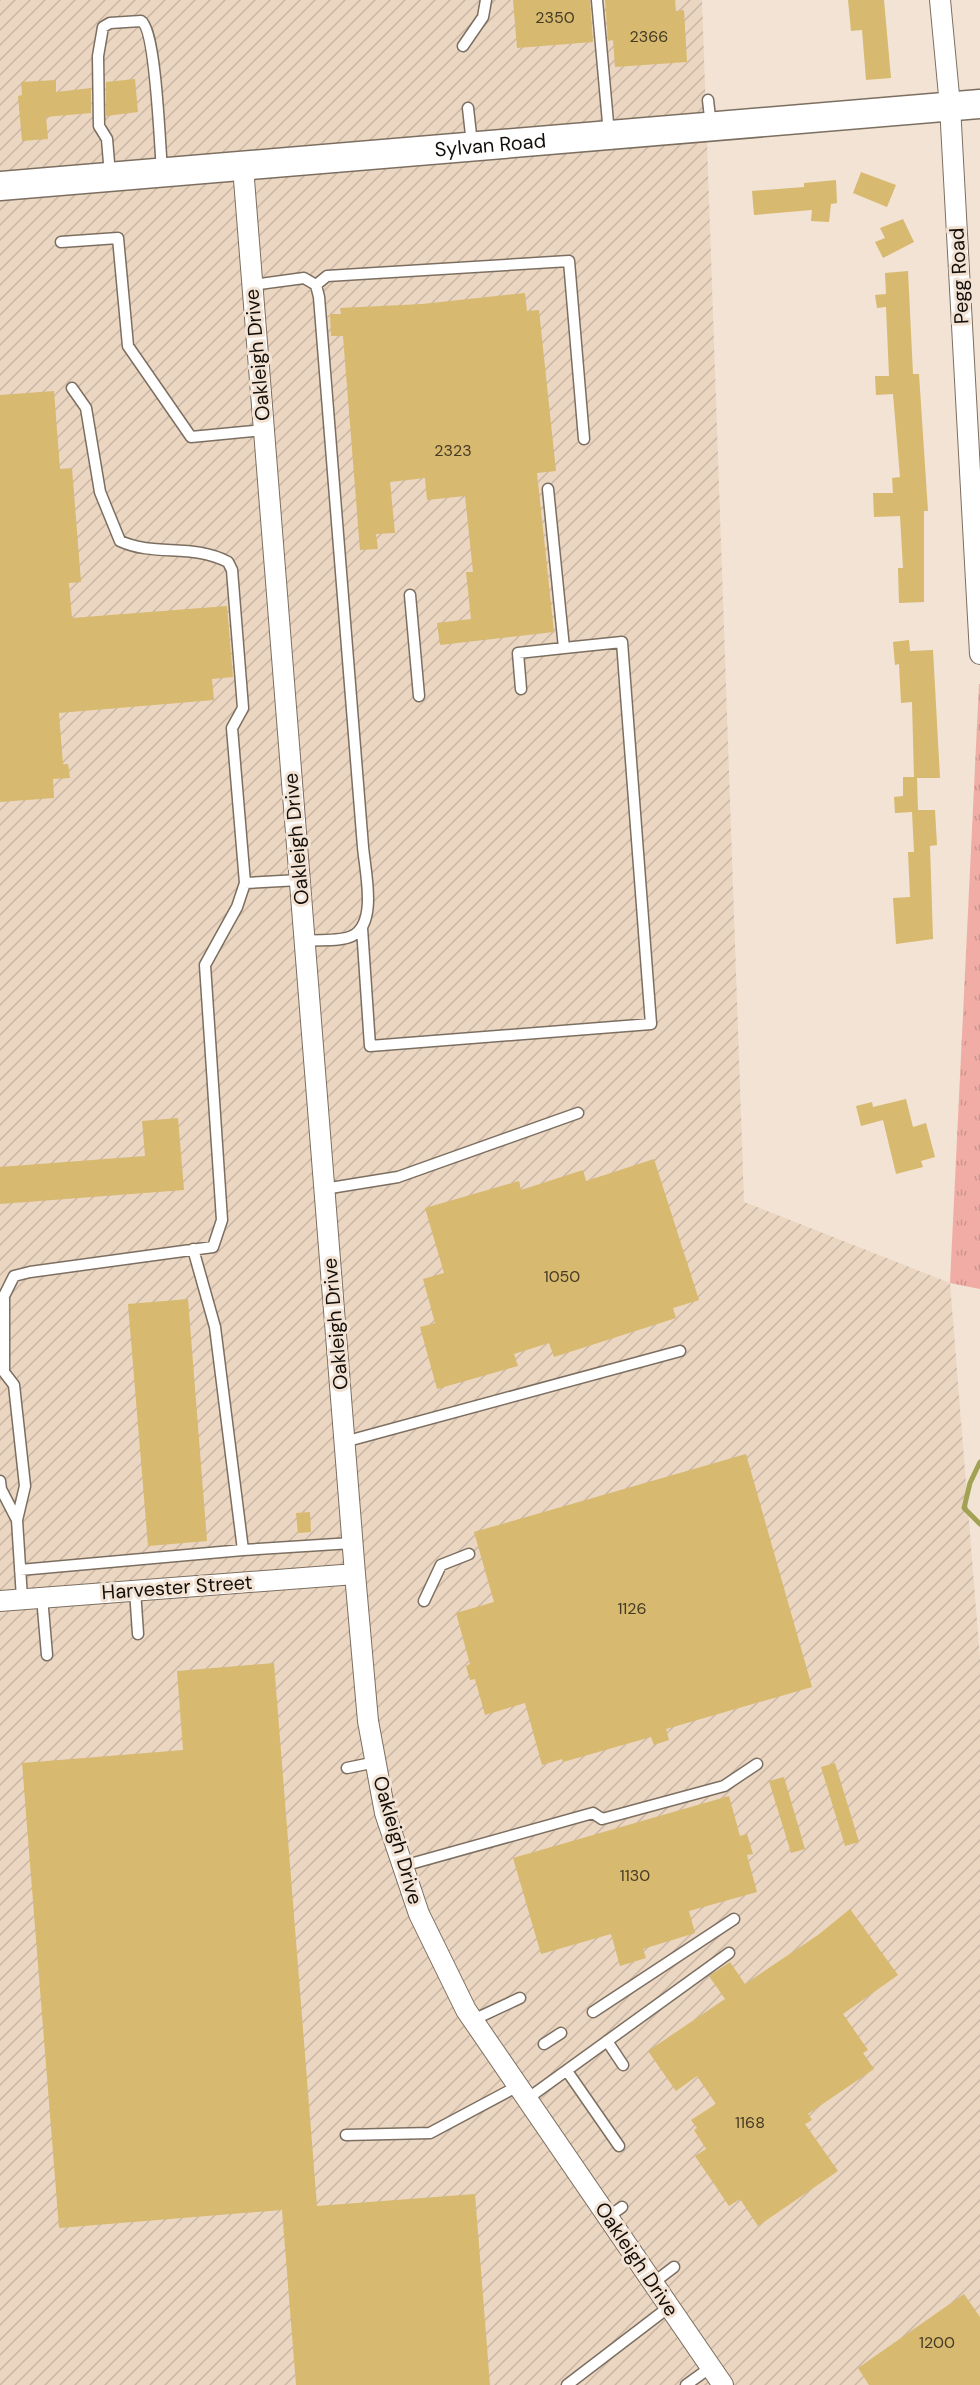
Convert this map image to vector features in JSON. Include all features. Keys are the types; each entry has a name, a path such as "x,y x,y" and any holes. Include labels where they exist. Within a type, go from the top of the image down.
{"main road":[{"name":"Sylvan Road","path":"0,186 609,135 710,113 980,104"}],"street":[{"name":"Pegg Road","path":"940,0 950,106 980,654"},
{"name":"Oakleigh Drive","path":"243,167 352,1544 368,1721 385,1813 419,1914 473,2020 523,2093 615,2212 653,2283 723,2385"},
{"name":"Harvester Street","path":"0,1601 355,1574"}],"lane":[{"path":"463,46 483,17 486,0"},
{"path":"597,0 609,135"},
{"path":"110,178 107,139 99,126 98,70 103,27 110,23 141,21 147,27 154,70 162,171"},
{"path":"468,108 473,147"},
{"path":"61,242 118,238 128,346 191,437 263,430"},
{"path":"316,285 327,276 569,261 584,439"},
{"path":"252,285 304,278 316,285"},
{"path":"304,941 351,937 362,928 369,914 316,285"},
{"path":"47,1655 32,1598 20,1570 17,1520 25,1486 14,1386 2,1375 4,1296 14,1276 30,1272 213,1246 222,1220 205,965 237,907 245,883 232,728 243,708 232,570 228,562 201,551 134,548 120,541 100,492 86,408 72,388"},
{"path":"548,489 564,648"},
{"path":"410,595 419,696"},
{"path":"362,928 370,1046 651,1024 622,642 518,652 521,689"},
{"path":"245,883 299,880"},
{"path":"324,1189 398,1177 578,1113"},
{"path":"193,1249 215,1327 243,1550"},
{"path":"344,1442 680,1351"},
{"path":"0,1481 0,1489 17,1520"},
{"path":"20,1570 243,1550 352,1544"},
{"path":"424,1601 441,1565 469,1554"},
{"path":"135,1590 138,1634"},
{"path":"347,1768 376,1762"},
{"path":"403,1866 592,1813 602,1819 724,1786 757,1764"},
{"path":"593,2012 734,1919"},
{"path":"346,2135 430,2133 523,2093 567,2070 729,1953"},
{"path":"473,2020 520,1998"},
{"path":"544,2044 561,2033"},
{"path":"607,2041 623,2065"},
{"path":"567,2070 619,2146"},
{"path":"653,2283 674,2267"},
{"path":"567,2385 669,2307"},
{"path":"686,2385 711,2367"}],"shaded area":[{"path":"0,0 702,0 744,1202 950,1283 980,1659 980,2385 0,2385"}],"green space":[{"path":"980,684 980,1289 950,1283"}],"building":[{"path":"513,0 590,0 593,42 517,48"},
{"path":"605,0 675,0 676,11 684,10 687,62 615,67 613,40 608,41"},
{"path":"848,0 884,0 891,78 866,80 862,30 851,31"},
{"path":"135,79 138,112 106,116 106,82"},
{"path":"56,80 56,92 91,88 91,113 46,117 48,139 22,141 18,96 22,95 21,82"},
{"path":"861,172 896,185 887,207 853,193"},
{"path":"836,180 837,203 831,204 829,222 811,221 812,210 754,215 752,191 804,187 804,183"},
{"path":"903,219 914,242 883,258 875,242 885,238 880,228"},
{"path":"908,271 913,374 919,374 928,511 924,511 924,602 899,603 898,568 903,568 900,516 874,517 873,493 893,493 892,478 900,477 893,394 876,395 875,376 889,376 886,307 877,308 875,295 886,294 885,273"},
{"path":"525,293 527,311 539,310 556,471 537,473 554,632 440,645 437,623 471,619 466,572 473,572 465,496 427,500 425,478 390,482 395,533 376,534 378,549 360,550 343,336 331,336 330,314 341,314 340,308 422,304"},
{"path":"54,391 60,469 72,468 81,582 69,583 72,618 227,606 233,677 212,679 214,700 59,713 63,764 68,764 70,778 53,779 54,798 0,802 0,395"},
{"path":"909,640 910,651 933,650 940,778 917,778 918,810 935,810 937,845 930,846 933,939 896,944 893,898 910,897 908,852 914,852 912,812 895,813 894,797 903,796 903,777 914,777 912,702 901,703 899,664 895,665 893,642"},
{"path":"906,1099 913,1127 926,1123 935,1157 921,1161 923,1167 896,1174 883,1120 861,1126 856,1106 872,1102 873,1107"},
{"path":"178,1118 184,1190 0,1204 0,1167 145,1156 142,1121"},
{"path":"654,1159 699,1300 673,1308 676,1318 554,1357 549,1343 514,1354 518,1366 437,1389 420,1327 435,1323 423,1279 444,1273 425,1208 519,1181 521,1190 583,1170 586,1181"},
{"path":"188,1299 207,1541 148,1546 128,1304"},
{"path":"746,1454 812,1687 666,1729 669,1740 654,1745 651,1737 563,1762 562,1759 542,1765 525,1703 485,1715 475,1679 470,1680 466,1666 470,1664 456,1613 494,1602 474,1532"},
{"path":"310,1512 311,1532 298,1533 296,1513"},
{"path":"274,1663 317,2206 475,2194 490,2385 296,2385 282,2210 59,2228 22,1763 183,1750 177,1671"},
{"path":"835,1763 859,1842 845,1846 821,1767"},
{"path":"784,1777 805,1849 791,1853 769,1781"},
{"path":"729,1796 740,1836 747,1834 753,1854 747,1855 757,1892 689,1911 695,1933 643,1949 646,1958 620,1966 611,1934 541,1954 513,1858"},
{"path":"850,1909 898,1975 843,2014 868,2050 863,2053 874,2069 808,2114 812,2120 805,2124 838,2171 758,2226 740,2199 729,2206 695,2156 706,2149 694,2130 697,2128 691,2120 716,2104 697,2076 676,2091 648,2051 725,1999 709,1976 730,1962 745,1984 818,1935"},
{"path":"964,2294 980,2317 980,2385 869,2385 858,2368"}],"waterway":[{"path":"980,1462 970,1483 964,1508 980,1524"}]}
